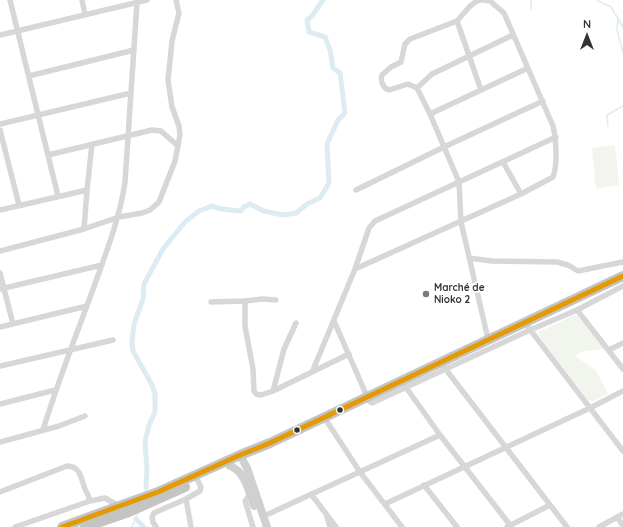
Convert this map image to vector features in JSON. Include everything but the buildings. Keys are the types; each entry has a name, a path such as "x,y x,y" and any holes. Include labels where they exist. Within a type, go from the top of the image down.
{"highway":[{"path":"62,527 158,492 242,457 367,396 404,384 443,365 488,339 528,326 623,276"},
{"path":"85,527 95,525 147,504 230,466 242,457"}],"street":[{"path":"10,0 58,196"},
{"path":"82,0 85,14"},
{"path":"0,35 147,0"},
{"path":"0,251 84,229 119,217 150,210 159,202 175,161 180,135 179,126 172,107 168,80 172,41 179,13 176,0"},
{"path":"355,269 461,222 521,194 553,177 555,171 556,137 554,126 504,13 498,6 490,1 477,1 470,6 457,21 410,38 407,41 401,62 384,72 381,78 383,85 387,89 405,84 411,84 417,88 430,114 459,182 461,222 488,339"},
{"path":"42,430 55,390 119,217 125,182 129,135 137,2"},
{"path":"457,21 481,90"},
{"path":"417,88 432,74 513,35"},
{"path":"29,76 134,50"},
{"path":"430,114 528,68"},
{"path":"0,124 131,93"},
{"path":"356,190 543,101"},
{"path":"0,130 19,205"},
{"path":"48,155 129,135 156,130 161,131 178,146"},
{"path":"313,370 355,269 367,232 375,221 556,137"},
{"path":"84,229 92,144"},
{"path":"502,162 521,194"},
{"path":"0,210 87,190"},
{"path":"470,258 492,261 557,262 568,265 578,271 623,262"},
{"path":"2,288 102,265"},
{"path":"0,273 2,288 13,324"},
{"path":"567,527 443,365 528,326 577,310 623,286"},
{"path":"211,302 262,299 276,300"},
{"path":"245,301 245,326 253,368 254,391 256,394 261,395 273,391 313,370 349,354"},
{"path":"0,328 87,306"},
{"path":"577,310 623,369"},
{"path":"334,321 367,396"},
{"path":"273,391 284,350 296,323"},
{"path":"528,326 623,451"},
{"path":"0,366 70,349 93,346 113,340"},
{"path":"609,350 623,343"},
{"path":"404,384 440,435 509,526 550,504"},
{"path":"0,404 55,390"},
{"path":"385,504 590,408 623,391"},
{"path":"0,442 64,424 85,416"},
{"path":"324,417 360,472 402,527"},
{"path":"264,516 440,435"},
{"path":"242,457 267,527"},
{"path":"0,492 67,466 72,466 81,474 90,502"},
{"path":"230,466 240,472 262,527"},
{"path":"156,527 152,517 154,513 200,491 198,481"},
{"path":"424,485 457,527"},
{"path":"250,494 245,501 253,527"},
{"path":"311,494 336,527"},
{"path":"15,527 105,498 120,506"},
{"path":"186,499 191,527"},
{"path":"325,513 330,527"},
{"path":"599,527 623,514"},
{"path":"616,517 623,526"}],"shaded area":[{"path":"615,145 619,185 596,189 592,148"},
{"path":"574,315 578,317 604,349 584,351 575,356 596,370 608,394 593,401 588,400 539,336 539,332"}],"waterway":[{"path":"146,488 147,469 145,442 149,425 155,412 155,393 133,351 132,342 134,324 143,299 144,284 163,249 185,222 199,211 212,206 215,208 241,211 244,207 250,204 264,211 283,215 296,213 307,204 320,198 329,183 327,144 338,120 345,113 340,73 333,68 330,50 325,37 309,32 307,20 312,16 323,0"},
{"path":"531,0 531,9"},
{"path":"597,0 611,7 623,27"},
{"path":"618,19 617,30 623,52"},
{"path":"608,126 607,115 623,106"},
{"path":"132,527 138,514"},
{"path":"136,519 144,527"}],"transit line":[{"path":"62,527 158,492 270,443 623,276"}],"place":[{"name":"Marché de Nioko 2","path":"426,294"}]}
